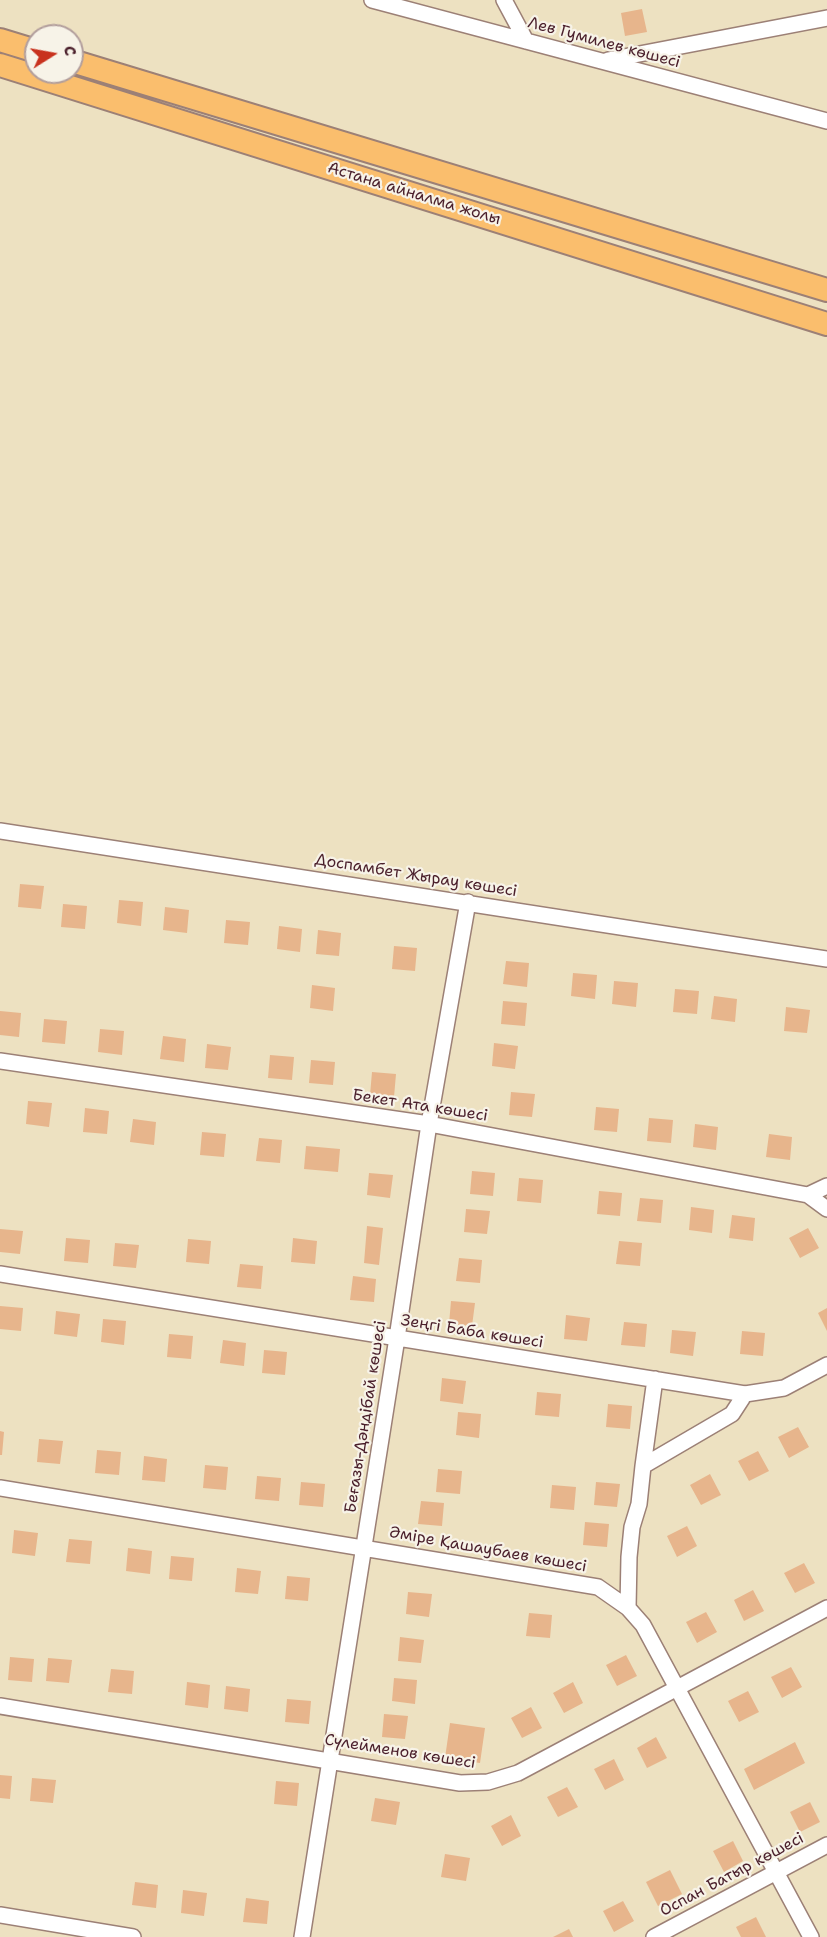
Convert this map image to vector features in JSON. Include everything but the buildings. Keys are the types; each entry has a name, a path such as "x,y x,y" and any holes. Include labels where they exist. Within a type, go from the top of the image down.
{"highway":[{"path":"0,40 24,47"},
{"name":"Астана айналма жолы","path":"0,65 827,324"},
{"name":"Астана айналма жолы","path":"84,66 827,290"}],"street":[{"name":"Лев Гумилев көшесі","path":"372,0 827,121"},
{"path":"504,0 526,41"},
{"path":"602,62 827,18"},
{"name":"Доспамбет Жырау көшесі","path":"0,831 827,959"},
{"name":"Беғазы-Дәндібай көшесі","path":"302,1937 429,1124 468,902"},
{"name":"Бекет Ата көшесі","path":"0,1061 429,1124 808,1195 827,1209"},
{"path":"808,1195 827,1186"},
{"name":"Зеңгі Баба көшесі","path":"0,1274 746,1394 784,1388 827,1365"},
{"path":"628,1608 632,1527 639,1504 655,1379"},
{"path":"643,1466 732,1414 746,1394"},
{"name":"Әміре Қашаубаев көшесі","path":"0,1488 598,1587 628,1608 643,1625 811,1937"},
{"name":"Сүлейменов көшесі","path":"0,1706 460,1783 489,1782 518,1773 827,1608"},
{"name":"Оспан Батыр көшесі","path":"654,1937 827,1845"},
{"path":"0,1915 133,1937"}]}
